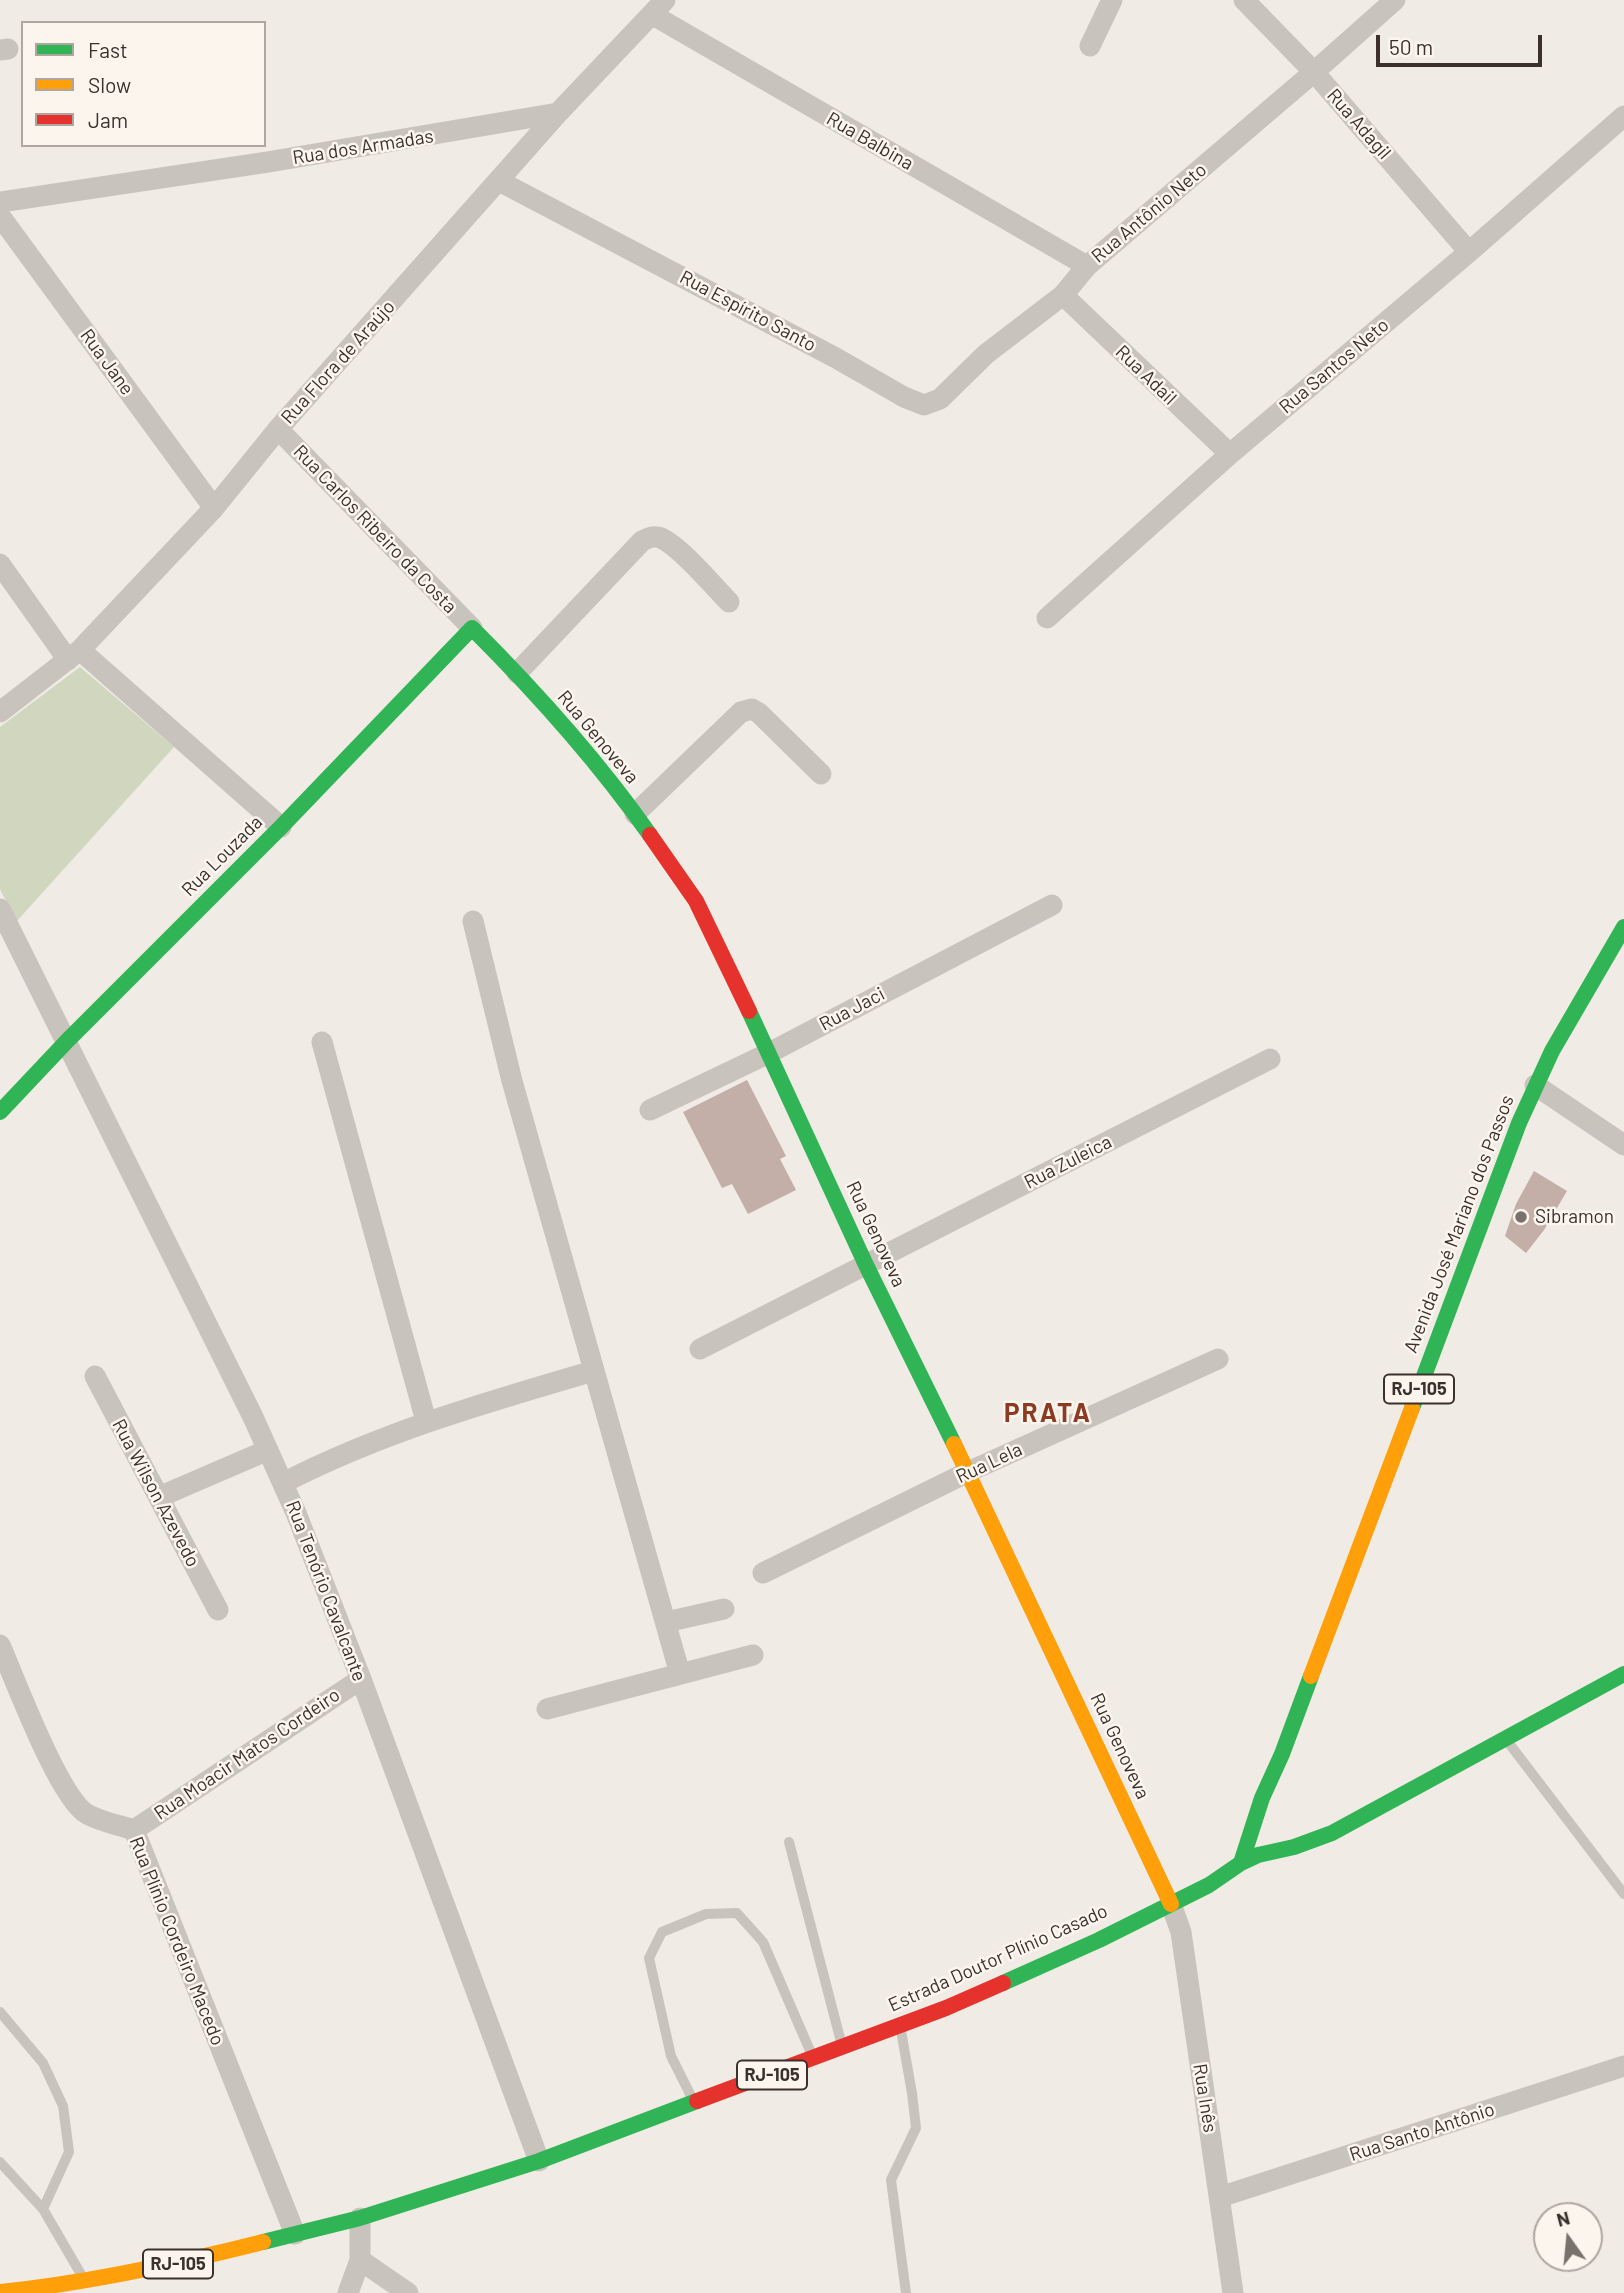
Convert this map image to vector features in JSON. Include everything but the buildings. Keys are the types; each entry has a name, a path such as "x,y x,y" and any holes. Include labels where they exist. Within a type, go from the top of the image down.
{"street":[{"path":"1090,46 1112,0"},
{"name":"Rua Adagil","path":"1244,0 1314,72 1469,252"},
{"name":"Rua Antônio Neto","path":"986,355 1063,295 1087,266 1395,0"},
{"name":"Rua Flora de Araújo","path":"0,712 74,655 214,508 278,429 558,113 659,8"},
{"name":"Rua Balbina","path":"659,8 1087,266"},
{"name":"Rua dos Armadas","path":"0,202 294,158 558,113"},
{"name":"Rua Santos Neto","path":"1047,618 1230,454 1469,252 1624,116"},
{"name":"Rua Espírito Santo","path":"499,181 915,402 924,405 940,399 986,355"},
{"name":"Rua Jane","path":"0,216 214,508"},
{"name":"Rua Adail","path":"1063,295 1230,454"},
{"name":"Rua Carlos Ribeiro da Costa","path":"278,429 472,628"},
{"path":"517,673 642,541 650,537 670,543 729,602"},
{"path":"0,564 74,655 281,827"},
{"name":"Rua Genoveva","path":"472,628 517,673 635,814 696,901 866,1265 968,1472 1171,1904"},
{"name":"Rua Louzada","path":"0,1112 67,1041 281,827 472,628"},
{"path":"635,814 741,712 747,710 759,713 821,774"},
{"name":"Rua Jaci","path":"650,1110 769,1053 1052,905"},
{"path":"0,909 67,1041"},
{"path":"472,921 512,1081 680,1674"},
{"name":"Avenida José Mariano dos Passos","path":"1241,1863 1262,1798 1282,1754 1518,1123 1552,1051 1624,926"},
{"name":"Rua Tenório Cavalcante","path":"67,1041 283,1483 361,1679 539,2161"},
{"path":"322,1042 426,1421"},
{"name":"Rua Zuleica","path":"700,1349 1270,1059"},
{"path":"1535,1085 1624,1144"},
{"name":"Rua Lela","path":"763,1573 968,1472 1218,1359"},
{"path":"283,1483 337,1456 426,1421 593,1371"},
{"name":"Rua Wilson Azevedo","path":"95,1376 218,1610"},
{"path":"159,1497 268,1450"},
{"path":"666,1622 724,1609"},
{"name":"Rua Plínio Cordeiro Macedo","path":"0,1645 56,1772 68,1793 86,1813 134,1830 295,2234"},
{"path":"547,1709 753,1655"},
{"name":"Estrada Doutor Plínio Casado","path":"360,2218 539,2161 946,2008 1099,1940 1209,1885 1258,1855 1294,1847 1332,1833 1624,1674"},
{"name":"Rua Moacir Matos Cordeiro","path":"134,1830 361,1679"},
{"name":"Rua Inês","path":"1171,1904 1181,1932 1233,2293"},
{"name":"Rua Santo Antônio","path":"1220,2197 1624,2066"},
{"path":"348,2293 360,2260 360,2218"},
{"name":"RJ-105","path":"0,2292 52,2290 181,2263 360,2218"},
{"path":"360,2260 408,2293"}],"lane":[{"path":"1506,1740 1624,1894"},
{"path":"789,1842 842,2048"},
{"path":"695,2104 671,2056 649,1958 662,1932 706,1914 737,1913 763,1942 813,2059"},
{"path":"0,2012 43,2063 63,2106 69,2152 43,2209"},
{"path":"900,2025 916,2128 891,2180 906,2293"},
{"path":"0,2162 43,2209 85,2281"}],"green space":[{"path":"80,667 174,747 16,922 0,889 0,727"}],"traffic: fast":[{"path":"0,1112 67,1041 281,827 472,628 566,728 650,835"},
{"path":"1412,1408 1519,1123 1552,1051 1624,927"},
{"path":"749,1011 866,1265 954,1444"},
{"path":"1241,1863 1258,1855 1294,1847 1332,1833 1624,1674"},
{"path":"1003,1983 1099,1940 1209,1885 1241,1863 1262,1798 1282,1754 1311,1676"},
{"path":"263,2242 360,2218 539,2161 697,2101"}],"traffic: slow":[{"path":"1311,1676 1412,1408"},
{"path":"954,1444 1171,1904"},
{"path":"0,2292 132,2272 263,2242"}],"traffic: jam":[{"path":"650,835 696,901 749,1011"},
{"path":"697,2101 946,2008 1003,1983"}],"place":[{"name":"Sibramon","path":"1521,1217"}],"district":[{"name":"PRATA","path":"1048,1413"}]}
